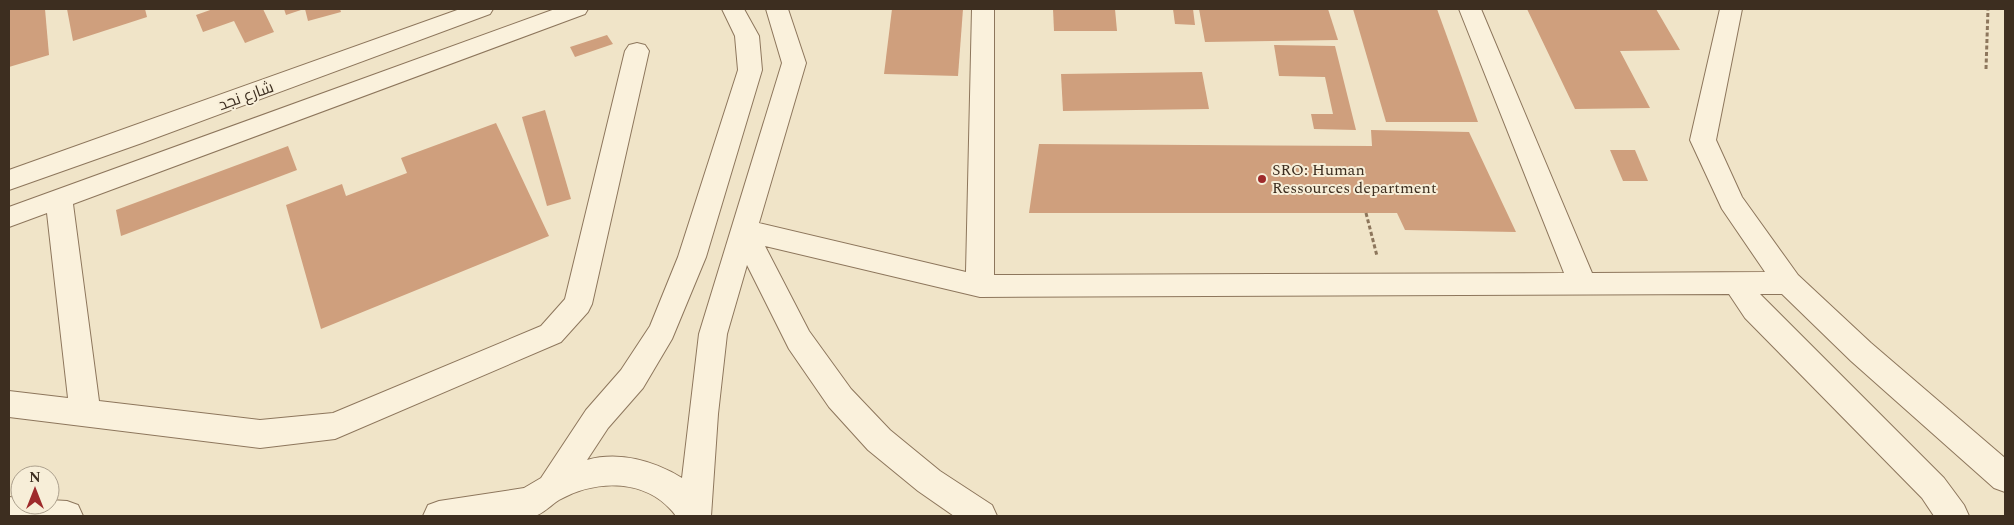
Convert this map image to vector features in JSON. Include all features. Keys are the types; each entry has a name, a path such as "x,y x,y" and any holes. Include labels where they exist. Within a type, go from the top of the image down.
{"street":[{"name":"شارع نجد","path":"9,180 133,137 482,9"},
{"path":"9,217 577,9"},
{"path":"531,501 632,379 662,331 692,257 750,70 747,36 733,9"},
{"path":"695,516 703,414 713,334 794,63 777,9"},
{"path":"980,286 983,9"},
{"path":"1470,9 1583,285"},
{"path":"1731,9 1703,140 1731,202 1788,283 1861,352 2005,478"},
{"path":"9,404 260,434 336,426 551,334 578,304 637,51"},
{"path":"60,199 85,414"},
{"path":"743,230 980,286 1788,283"},
{"path":"743,230 799,340 840,398 879,440 929,481 981,516"},
{"path":"1736,283 1755,310 1933,488 1953,516"},
{"path":"439,516 531,501 587,474 620,471 651,477 677,492 695,516"},
{"path":"9,512 67,516"}],"path":[{"path":"1986,70 1988,9"},
{"path":"1366,213 1385,285"}],"building":[{"path":"9,9 45,9 49,55 9,67"},
{"path":"67,9 145,9 147,17 73,41"},
{"path":"213,9 263,9 274,32 245,43 234,21 203,32 196,15"},
{"path":"284,9 304,9 286,15"},
{"path":"305,9 340,9 341,12 308,21"},
{"path":"892,9 963,9 958,76 884,74"},
{"path":"1053,9 1115,9 1117,31 1054,31"},
{"path":"1173,9 1193,9 1195,25 1175,24"},
{"path":"1199,9 1328,9 1338,40 1205,42"},
{"path":"1353,9 1437,9 1478,122 1386,122"},
{"path":"1527,9 1656,9 1680,50 1620,51 1650,108 1575,109"},
{"path":"607,35 613,44 575,57 570,47"},
{"path":"1274,45 1335,46 1356,130 1314,129 1311,114 1333,114 1325,77 1279,76"},
{"path":"1202,72 1209,109 1063,111 1061,74"},
{"path":"545,110 571,199 547,206 522,117"},
{"path":"496,123 549,236 321,329 286,205 342,184 346,196 407,173 401,158"},
{"name":"SRO: Human Ressources department","path":"1371,130 1469,132 1516,232 1405,230 1397,213 1029,213 1039,144 1372,146"},
{"path":"288,146 297,170 121,236 116,210"},
{"path":"1610,150 1635,150 1648,181 1623,181"}],"place":[{"name":"SRO: Human Ressources department","path":"1262,179"}]}
